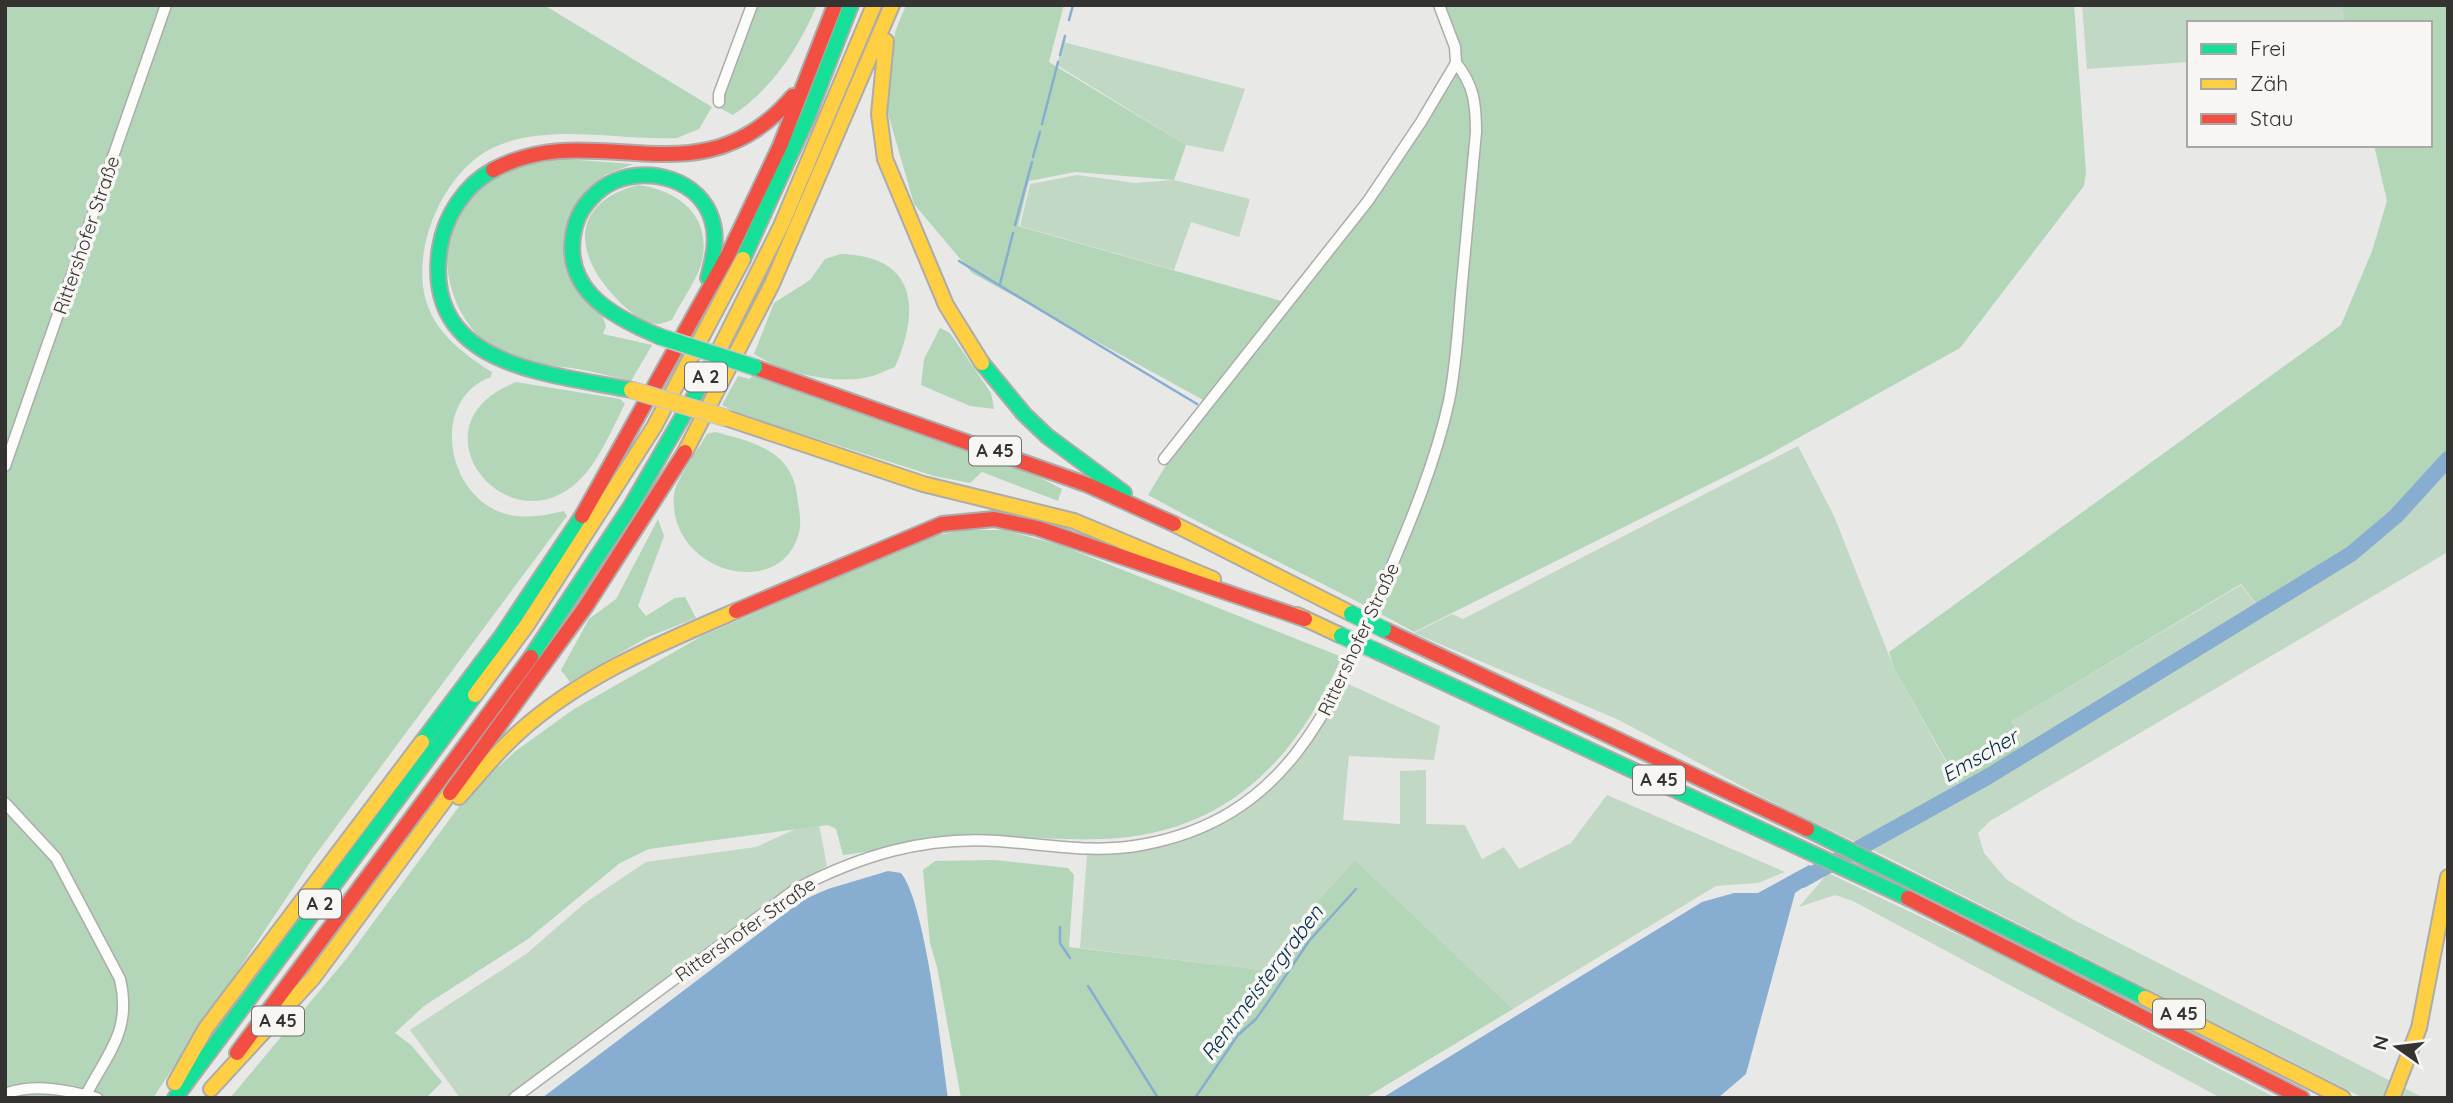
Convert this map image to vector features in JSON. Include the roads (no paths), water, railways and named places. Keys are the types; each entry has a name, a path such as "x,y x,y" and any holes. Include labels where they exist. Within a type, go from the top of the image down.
{"main road":[{"path":"166,1098 206,1028 354,835 551,565 632,433 686,335 761,188 835,5"},
{"name":"A 2","path":"175,1098 527,625 654,427 701,342 763,217 808,116 851,5"},
{"name":"A 2","path":"207,1093 515,678 631,508 692,403 768,259 831,115 874,5"},
{"path":"895,5 882,64 880,136 899,196 946,304 979,359 1024,414 1047,436 1146,510"},
{"path":"430,825 598,587 688,446 792,244 895,5"},
{"name":"A 45","path":"802,85 773,119 734,144 680,156 556,152 519,157 482,176 452,212 441,241 439,276 444,303 464,335 480,350 515,368 632,390 726,418 923,484 1074,521 1305,619 1785,839 1969,928 2302,1098"},
{"name":"A 45","path":"686,335 713,263 716,231 712,217 699,196 679,181 650,173 626,176 604,185 586,203 578,216 572,237 575,265 584,289 607,310 661,337 754,367 1088,485 1146,510 1352,614 1803,827 2015,931 2343,1098"},
{"path":"430,825 517,734 590,680 668,640 942,524 976,519 1027,525 1305,619"},
{"name":"A 45","path":"207,1093 256,1047 341,948 430,825"},
{"path":"2392,1098 2419,1028 2448,877"}],"street":[{"name":"Rittershofer Straße","path":"5,466 166,5"},
{"path":"719,102 719,94 752,5"},
{"name":"Rittershofer Straße","path":"514,1098 796,889 830,871 881,853 935,841 997,841 1082,848 1144,845 1184,834 1224,814 1285,769 1318,725 1344,676 1422,495 1442,432 1455,367 1476,132 1474,94 1468,77 1456,63 1455,47 1439,5"},
{"path":"1164,459 1368,201 1421,122 1456,63"},
{"path":"5,803 56,858 120,979 125,1002 121,1032 86,1095"},
{"path":"5,1094 34,1088 97,1098"}],"water":[{"path":"1809,865 1825,872 1795,893 1746,1074 1718,1098 1382,1098 1702,902 1734,893 1758,893"},
{"path":"888,871 901,873 918,915 931,979 948,1098 542,1098 803,900 828,889"}],"waterway":[{"path":"1069,20 1073,5"},
{"path":"1060,55 1065,36"},
{"path":"1042,124 1058,62"},
{"path":"1033,157 1040,132"},
{"path":"1015,225 1032,162"},
{"path":"1000,284 1013,233"},
{"path":"959,261 1197,404"},
{"name":"Emscher","path":"1802,880 1989,776 2351,554 2396,516 2448,459"},
{"name":"Rentmeistergraben","path":"1195,1098 1238,1035 1256,1019 1309,941 1356,889"},
{"path":"1060,927 1060,943 1070,958"},
{"path":"1088,986 1158,1098"}]}
